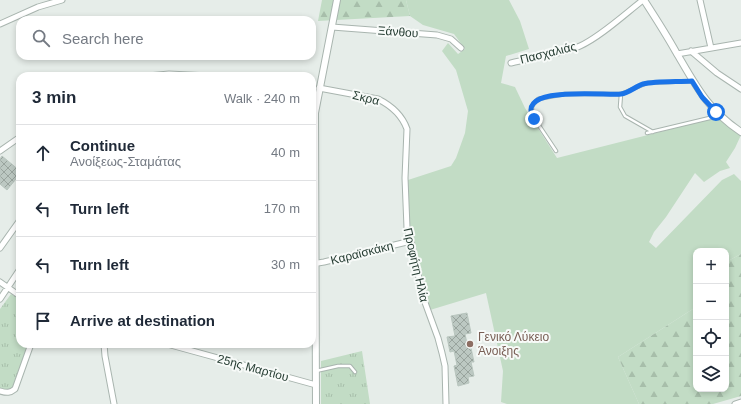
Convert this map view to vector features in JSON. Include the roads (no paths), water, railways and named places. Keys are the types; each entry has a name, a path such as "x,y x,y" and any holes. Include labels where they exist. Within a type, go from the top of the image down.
{"street":[{"path":"17,16 32,9 62,0"},
{"path":"316,96 319,88 337,0"},
{"path":"644,0 692,81 707,102 719,115 741,132"},
{"name":"Πασχαλιάς","path":"511,63 580,46 644,0"},
{"path":"700,0 711,48"},
{"path":"0,24 16,16"},
{"name":"Ξάνθου","path":"332,27 437,36 451,39 460,48"},
{"path":"677,54 741,43"},
{"path":"691,51 717,73 741,89"},
{"name":"Σκρα","path":"319,88 378,99 401,116 405,123"},
{"name":"Προφήτη Ηλία","path":"405,123 407,128 405,178 406,228 411,242 423,297 438,338 445,366 446,404"},
{"path":"0,151 16,140"},
{"path":"0,248 16,226"},
{"name":"Καραϊσκάκη","path":"316,263 411,242"},
{"path":"0,300 16,275"},
{"path":"0,282 16,293"},
{"path":"0,391 6,393 16,389 30,348"},
{"path":"104,348 114,404"},
{"name":"25ης Μαρτίου","path":"182,348 316,385"},
{"path":"315,348 316,404"},
{"path":"735,404 741,402"}],"lane":[{"path":"556,151 532,116 531,107 537,100 558,95 622,94 647,84 692,81"},
{"path":"622,94 620,107 625,116 653,132"},
{"path":"647,133 719,115"},
{"path":"315,371 346,365 350,366 355,372"}],"place":[{"name":"Γενικό Λύκειο Άνοιξης","path":"470,344"}]}
